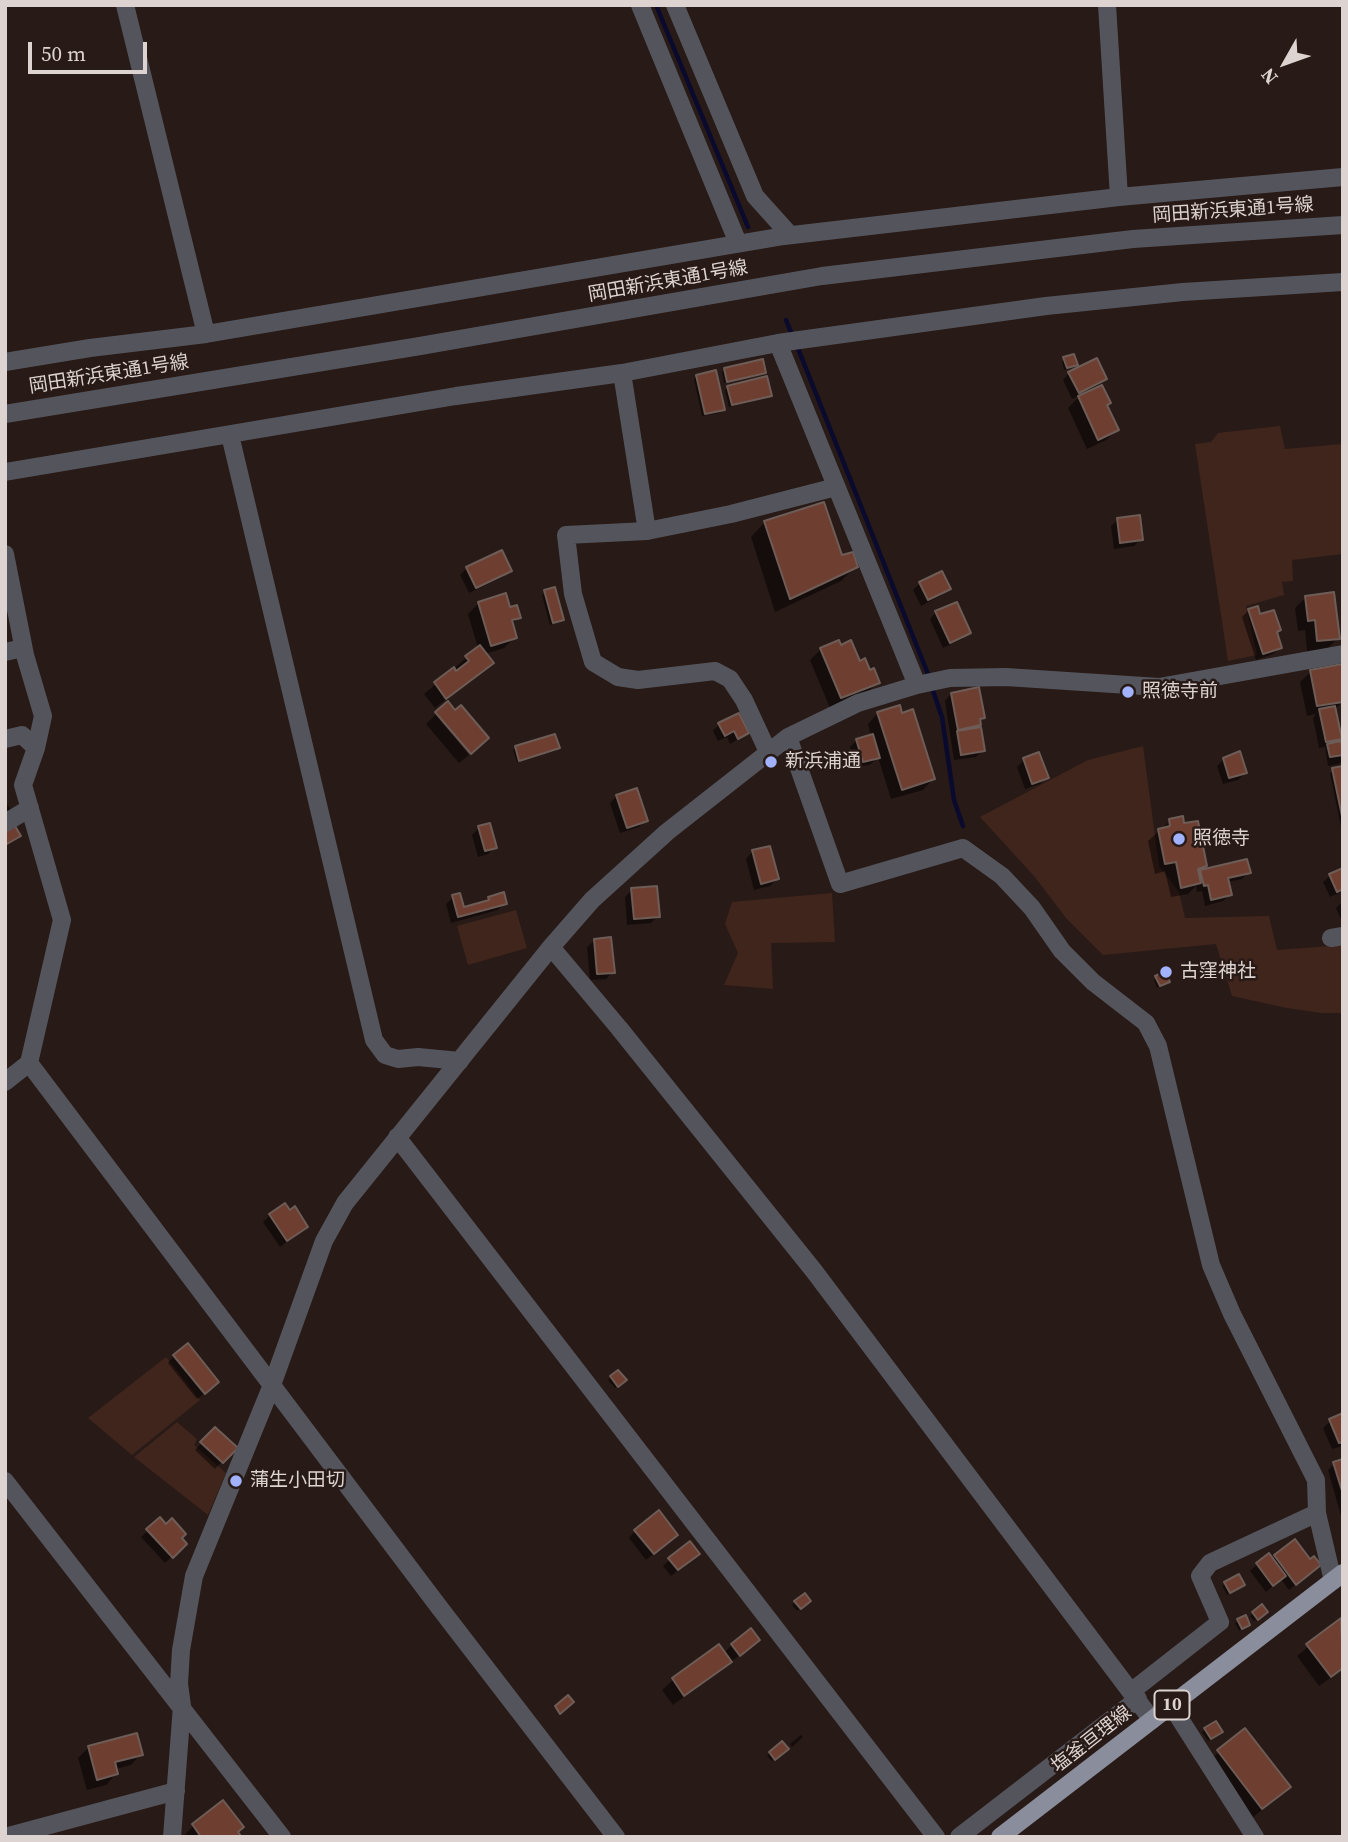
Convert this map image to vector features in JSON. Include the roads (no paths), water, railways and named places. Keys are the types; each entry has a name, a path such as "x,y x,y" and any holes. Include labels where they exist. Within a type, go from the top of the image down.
{"main road":[{"name":"塩釜亘理線","path":"1000,1837 1338,1577"}],"street":[{"path":"125,5 206,334"},
{"path":"640,5 738,243"},
{"path":"675,5 755,196 790,235"},
{"path":"1107,5 1119,197"},
{"path":"5,362 90,348 206,334 790,235 1119,197 1343,177"},
{"name":"岡田新浜東通1号線","path":"5,414 822,276 1133,239 1343,225"},
{"path":"5,471 456,396 622,373 790,341 1046,306 1183,292 1343,282"},
{"path":"790,341 836,487 920,684"},
{"path":"622,373 647,531"},
{"path":"230,435 374,1040 385,1055 398,1059 418,1057 460,1061"},
{"path":"769,754 744,700 730,679 715,671 638,680 618,677 593,662 573,594 566,534 647,531 731,514 836,487"},
{"path":"5,554 14,650 43,716 36,748 23,785 62,920 29,1063 5,1082"},
{"path":"172,1837 182,1706 179,1684 181,1650 194,1576 272,1385 324,1241 345,1203 592,900 667,832 788,737 858,703 943,679 1006,677 1159,687 1343,654"},
{"path":"5,739 22,735 36,748"},
{"path":"788,737 840,884 963,848 1002,876 1032,908 1062,951 1093,982 1146,1023 1158,1046 1211,1265 1232,1314 1316,1480 1317,1513 1338,1577"},
{"path":"5,823 30,808"},
{"path":"551,947 814,1271 1152,1720"},
{"path":"29,1063 616,1837"},
{"path":"397,1137 936,1837"},
{"path":"5,1481 282,1837"},
{"path":"959,1837 1135,1695 1220,1622 1200,1576 1210,1563 1317,1513"},
{"path":"1171,1705 1255,1837"},
{"path":"5,1837 176,1791"}],"waterway":[{"path":"656,5 748,227"},
{"path":"786,320 792,335"},
{"path":"797,346 930,679"},
{"path":"932,688 942,717 954,800 963,826"}],"place":[{"name":"照徳寺前","path":"1128,692"},
{"name":"新浜浦通","path":"771,762"},
{"name":"照徳寺","path":"1179,839"},
{"name":"古窪神社","path":"1166,972"},
{"name":"蒲生小田切","path":"236,1481"}]}
